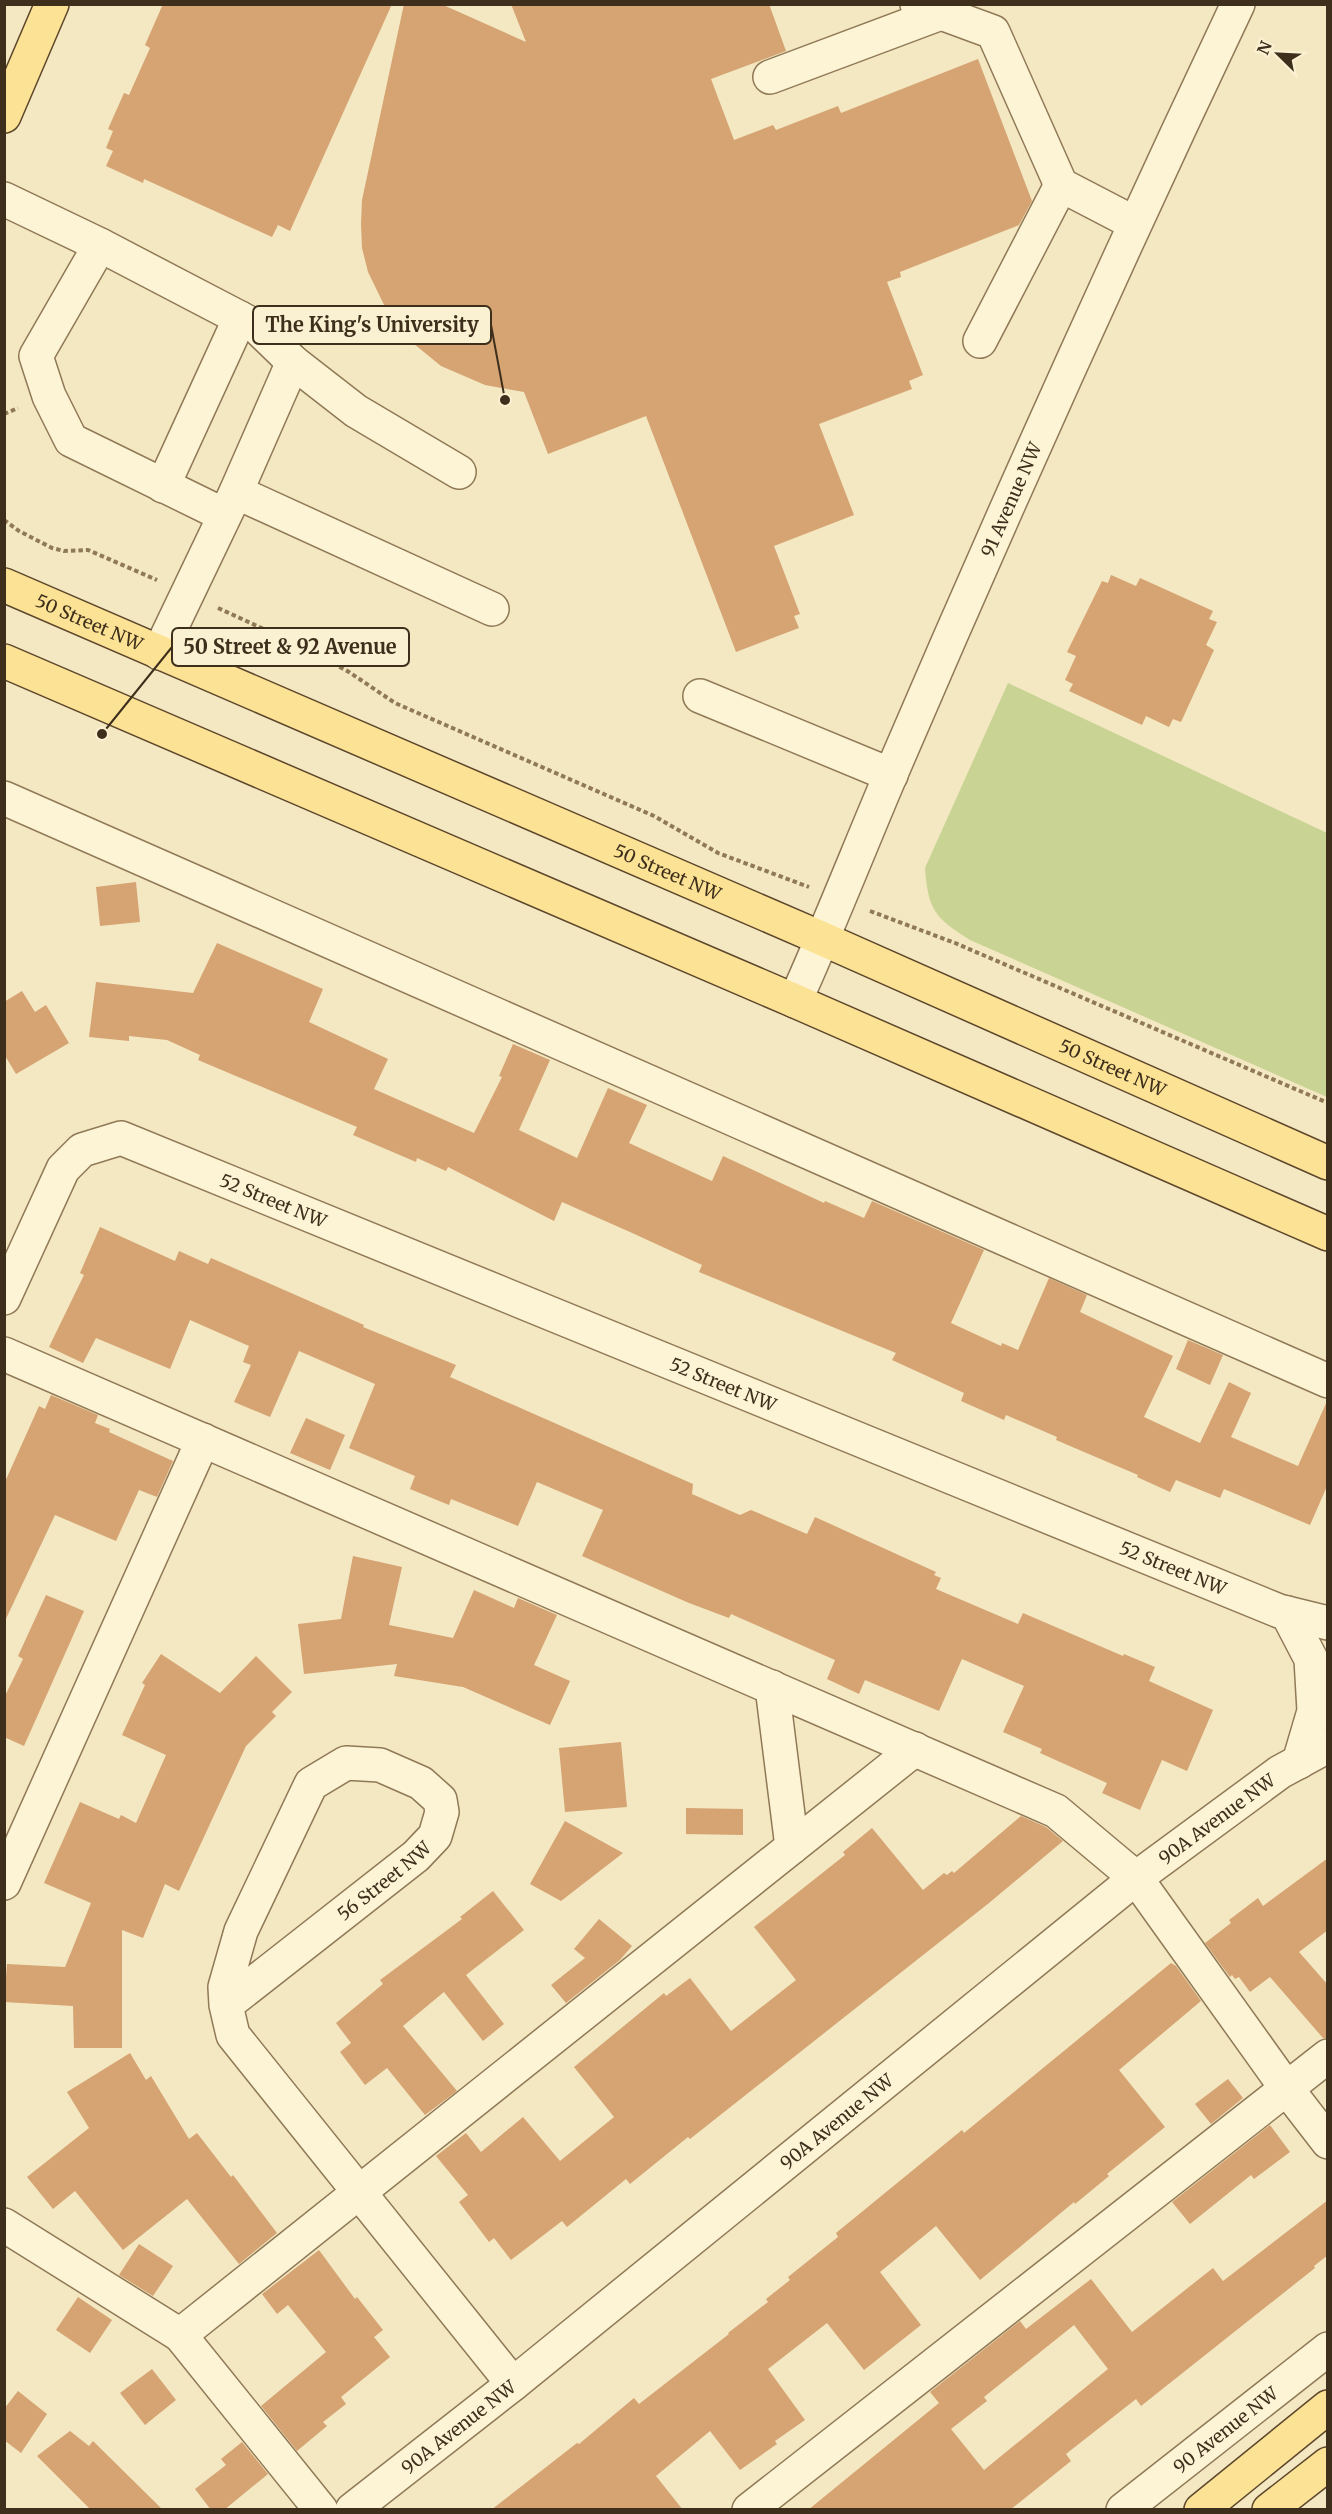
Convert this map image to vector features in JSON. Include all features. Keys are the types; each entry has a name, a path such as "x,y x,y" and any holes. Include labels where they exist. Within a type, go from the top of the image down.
{"main road":[{"path":"4,116 52,4"},
{"path":"4,567 53,607"},
{"name":"50 Street NW","path":"4,585 823,939 1328,1163"},
{"path":"4,661 795,1001 1328,1234"},
{"path":"1201,2510 1328,2407"},
{"path":"1269,2510 1328,2464"}],"street":[{"name":"91 Avenue NW","path":"795,1001 891,775 1134,223 1238,4"},
{"path":"770,77 929,9 993,32 1061,185 1134,223"},
{"path":"980,341 1061,185"},
{"path":"4,199 100,245 257,327 293,362 356,411 459,472"},
{"path":"100,245 36,356 49,396 71,440 164,486 230,504 492,609"},
{"path":"164,486 240,318"},
{"path":"159,652 230,504 293,362"},
{"path":"700,696 891,775"},
{"path":"4,798 1328,1382"},
{"name":"52 Street NW","path":"4,1298 63,1169 82,1150 121,1138 1287,1613 1328,1623"},
{"path":"4,1353 1056,1811 1136,1878 1287,2089 1328,2142"},
{"path":"4,1884 203,1440"},
{"path":"1287,1613 1311,1659 1314,1711 1299,1762"},
{"path":"772,1687 792,1847"},
{"name":"90A Avenue NW","path":"352,2510 513,2384 1136,1878 1280,1772 1328,1746"},
{"path":"180,2336 915,1749"},
{"name":"56 Street NW","path":"226,2006 416,1856 435,1836 442,1812 440,1800 421,1783 380,1765 346,1763 311,1784 241,1931 225,1987 226,2006 233,2035 513,2384"},
{"path":"749,2510 1328,2056"},
{"path":"4,2225 180,2336 321,2510"},
{"name":"90 Avenue NW","path":"1123,2510 1328,2349"}],"path":[{"path":"4,520 45,545 64,550 88,550 100,553 186,592 307,649 349,672 395,703 654,816 718,853 955,943 1328,1103"}],"green space":[{"path":"1008,683 1327,833 1327,1097 970,940 941,919 928,894 925,868"}],"building":[{"path":"163,4 392,4 290,231 278,225 272,237 144,179 143,183 106,166 113,151 106,148 113,131 108,129 124,93 129,95 150,48 145,45"},
{"path":"404,4 441,4 526,42 511,4 769,4 786,51 711,79 734,140 773,125 776,130 838,106 841,113 978,59 1032,201 1019,225 900,272 901,277 887,282 923,375 909,381 912,389 819,424 854,515 774,546 800,614 794,616 799,628 736,652 646,416 548,454 524,392 485,385 441,366 403,335 389,315 368,272 362,248 362,200"},
{"path":"1111,575 1136,586 1140,578 1213,611 1209,619 1217,622 1206,645 1214,650 1181,722 1173,719 1169,727 1146,716 1142,725 1069,691 1073,684 1065,680 1076,656 1067,652 1102,581 1108,583"},
{"path":"136,882 140,922 100,926 96,887"},
{"path":"217,943 323,989 309,1022 388,1059 374,1089 474,1133 502,1077 499,1076 513,1044 550,1060 519,1130 577,1158 608,1088 647,1105 629,1143 712,1181 723,1156 824,1203 825,1201 864,1218 872,1201 984,1250 951,1323 1001,1346 1002,1343 1018,1350 1049,1278 1087,1295 1080,1312 1173,1356 1144,1417 1200,1443 1229,1382 1251,1393 1231,1437 1298,1466 1328,1399 1328,1484 1310,1525 1224,1489 1220,1498 1176,1480 1170,1492 1137,1477 1138,1475 1056,1440 1057,1437 1006,1415 1004,1420 961,1401 964,1393 892,1360 896,1353 699,1272 702,1265 630,1232 562,1202 554,1221 448,1167 446,1171 417,1158 416,1162 353,1135 357,1127 198,1060 200,1055 167,1040 129,1036 129,1041 89,1037 96,982 193,993"},
{"path":"22,991 35,1012 46,1005 69,1043 16,1074 4,1054 4,1002"},
{"path":"100,1227 175,1261 179,1251 208,1264 211,1258 364,1325 363,1327 456,1365 450,1377 693,1484 692,1494 740,1515 751,1510 807,1534 815,1517 936,1572 934,1575 941,1578 936,1589 1018,1624 1023,1613 1123,1656 1124,1654 1155,1667 1149,1681 1213,1710 1187,1771 1162,1760 1140,1810 1102,1793 1107,1783 1040,1753 1042,1749 1003,1732 1024,1686 962,1659 939,1711 865,1680 859,1694 827,1679 835,1660 731,1614 729,1618 689,1603 582,1556 603,1510 537,1482 518,1526 451,1499 449,1505 410,1489 415,1476 349,1448 375,1384 299,1351 270,1417 234,1402 251,1365 243,1362 249,1346 190,1320 170,1369 96,1338 83,1363 49,1347 84,1275 80,1273"},
{"path":"1188,1340 1223,1355 1210,1385 1176,1369"},
{"path":"51,1395 98,1415 95,1423 110,1429 109,1432 173,1461 157,1497 139,1490 116,1541 55,1515 4,1623 4,1484 39,1406 45,1409"},
{"path":"306,1418 345,1435 330,1470 290,1453"},
{"path":"353,1556 402,1567 389,1625 453,1638 474,1590 514,1608 518,1598 557,1615 534,1665 570,1681 550,1725 463,1687 394,1676 397,1664 304,1674 298,1624 341,1619"},
{"path":"46,1595 84,1611 24,1746 4,1737 4,1698 23,1659 18,1656"},
{"path":"161,1654 220,1693 256,1656 292,1692 272,1712 276,1716 246,1746 179,1891 165,1884 143,1938 122,1930 122,2048 74,2048 73,2006 4,2002 7,1964 65,1967 91,1903 44,1883 80,1802 119,1819 121,1815 136,1823 166,1755 122,1735 145,1685 142,1683"},
{"path":"621,1742 627,1807 565,1812 559,1748"},
{"path":"686,1808 743,1809 743,1835 686,1834"},
{"path":"1021,1816 1046,1827 1063,1841 989,1903 630,2184 626,2179 567,2227 562,2221 511,2260 494,2238 489,2242 459,2202 468,2195 436,2156 466,2133 481,2152 523,2117 560,2161 614,2117 574,2067 664,1993 666,1996 690,1978 731,2031 796,1980 754,1927 845,1855 843,1852 872,1828 923,1890 944,1873 947,1875 952,1871 954,1873"},
{"path":"565,1821 623,1853 561,1901 530,1884"},
{"path":"1328,1858 1328,1930 1299,1952 1328,1985 1328,2038 1323,2038 1270,1977 1250,1992 1239,1977 1235,1979 1232,1975 1230,1977 1205,1943 1231,1923 1229,1920 1258,1898 1263,1906"},
{"path":"493,1891 524,1930 466,1975 504,2024 483,2041 444,1992 403,2026 457,2091 425,2115 387,2068 365,2085 340,2052 351,2043 336,2023 383,1984 380,1980 462,1919 460,1917"},
{"path":"599,1919 632,1946 620,1960 566,2003 551,1985 585,1958 574,1949"},
{"path":"1171,1963 1176,1966 1201,2001 1119,2070 1165,2127 1107,2174 1109,2176 980,2280 936,2226 880,2272 921,2325 864,2370 827,2323 768,2369 805,2420 775,2441 777,2444 740,2470 710,2431 656,2476 683,2510 491,2510 577,2443 579,2444 634,2398 639,2404 729,2334 768,2302 766,2299 790,2280 788,2277 838,2237 836,2233 962,2130 964,2133"},
{"path":"130,2053 146,2080 151,2076 189,2139 197,2133 231,2177 233,2175 277,2233 239,2264 187,2199 123,2250 75,2191 53,2209 27,2177 89,2128 67,2092"},
{"path":"1228,2079 1243,2098 1211,2124 1195,2104"},
{"path":"1270,2125 1290,2152 1254,2179 1251,2175 1190,2224 1172,2202"},
{"path":"1328,2200 1328,2255 1314,2266 1315,2268 1141,2406 1136,2399 1066,2454 1071,2461 1010,2510 808,2510 939,2403 930,2392 1020,2321 1026,2329 1091,2279 1132,2332 1213,2268 1223,2281","holes":["1074,2325 1108,2369 984,2470 951,2429 987,2401 984,2397"]},
{"path":"139,2244 173,2266 153,2296 119,2275"},
{"path":"319,2250 355,2299 357,2297 383,2330 374,2337 390,2357 341,2397 346,2404 323,2422 327,2426 297,2451 261,2406 326,2352 288,2305 277,2314 262,2294"},
{"path":"78,2297 112,2320 90,2353 56,2330"},
{"path":"152,2369 176,2400 145,2425 120,2393"},
{"path":"18,2391 47,2414 21,2453 4,2440 4,2409"},
{"path":"70,2431 89,2446 93,2441 163,2510 91,2510 37,2456"},
{"path":"242,2442 268,2474 224,2510 211,2510 195,2489 226,2465 221,2459"}],"place":[{"name":"The King's University","path":"505,400"},
{"name":"50 Street & 92 Avenue","path":"102,734"}]}
